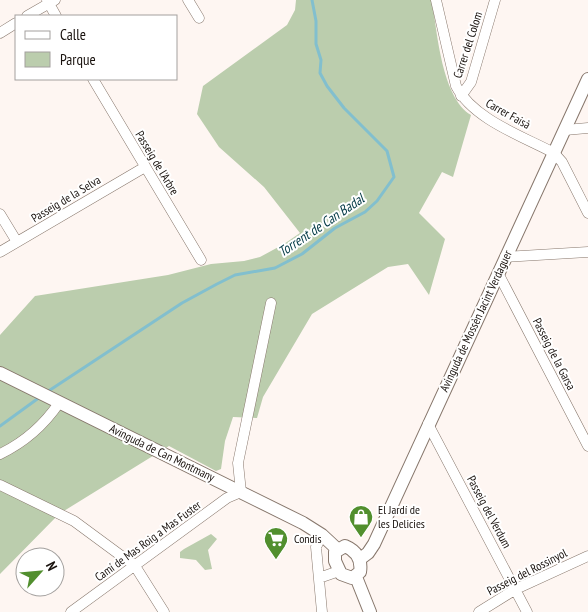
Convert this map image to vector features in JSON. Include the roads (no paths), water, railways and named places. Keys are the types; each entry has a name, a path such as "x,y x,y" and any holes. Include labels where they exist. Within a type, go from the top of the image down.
{"street":[{"path":"188,0 198,18"},
{"path":"436,0 456,86 461,96"},
{"name":"Carrer del Colom","path":"461,96 471,82 495,0"},
{"path":"29,15 50,1 56,15"},
{"path":"0,33 15,24"},
{"name":"Avinguda de Mossèn Jacint Verdaguer","path":"360,559 368,553 374,544 588,79"},
{"name":"Passeig de l'Arbre","path":"94,80 201,260"},
{"name":"Carrer Faisà","path":"461,96 482,114 554,153"},
{"path":"565,130 588,128"},
{"path":"554,153 562,162 588,214"},
{"name":"Passeig de la Selva","path":"0,252 145,167"},
{"path":"0,214 17,242"},
{"path":"505,257 588,252"},
{"name":"Passeig de la Garsa","path":"498,273 588,446"},
{"path":"241,492 238,463 271,303"},
{"name":"Avinguda de Can Montmany","path":"0,373 58,404 303,523 337,549"},
{"path":"0,454 32,433 51,415 58,404"},
{"name":"Passeig del Verdum","path":"428,424 527,612"},
{"path":"0,485 74,521 135,566 164,612"},
{"name":"Camí de Mas Roig a Mas Fuster","path":"71,612 84,608 135,566 228,498 241,492"},
{"path":"322,536 316,547 322,612"},
{"path":"348,548 360,559 360,572 356,577 344,577 339,571 334,558 337,549 348,548"},
{"name":"Passeig del Rossinyol","path":"479,612 516,589 588,556"},
{"path":"319,578 339,571"},
{"path":"356,577 370,612"}],"waterway":[{"name":"Torrent de Can Badal","path":"47,392 182,303 217,284 235,275 275,268 302,254 335,228 365,212 377,201 394,177 387,151 344,108 327,86 320,73 321,60 316,44 316,21 312,0"},
{"name":"Torrent de Can Badal","path":"0,426 40,397"}],"place":[{"name":"El Jardí de les Delicies","path":"361,538"},
{"name":"Condis","path":"276,560"}]}
